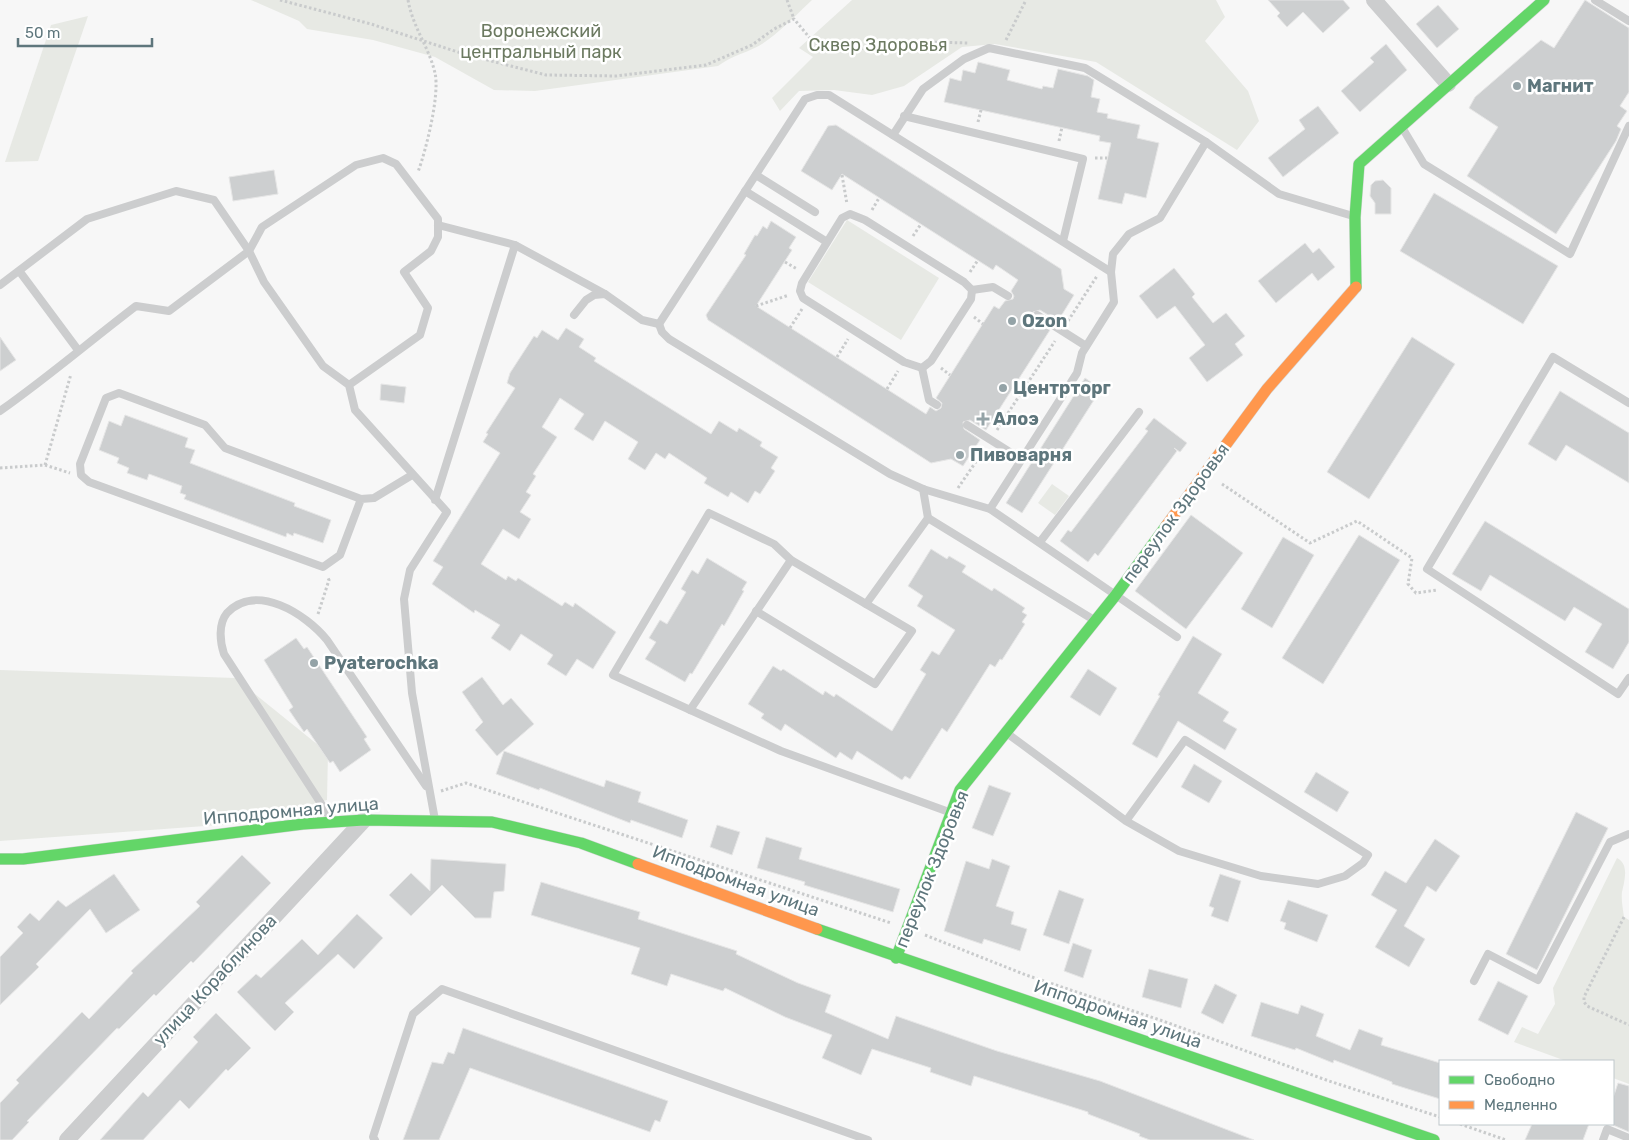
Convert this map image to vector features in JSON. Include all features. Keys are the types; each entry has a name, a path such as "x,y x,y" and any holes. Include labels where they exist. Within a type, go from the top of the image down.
{"street":[{"path":"1374,0 1448,84"},
{"name":"переулок Здоровья","path":"896,958 960,790 1096,621 1267,388 1356,287 1355,217 1359,164 1544,0"},
{"name":"Ипподромная улица","path":"4,863 23,859 333,822 364,820 492,822 581,843 896,958 1434,1140"},
{"name":"улица Кораблинова","path":"67,1140 364,820"}],"lane":[{"path":"1595,0 1629,22"},
{"path":"893,135 923,89 964,59 989,48 1085,68 1206,142 1278,194 1355,217"},
{"path":"659,324 805,98 817,95 829,95 1111,272"},
{"path":"904,116 1083,159 1063,241"},
{"path":"1401,126 1424,164 1570,254 1629,126"},
{"path":"990,509 1077,373 1086,346 1114,302 1111,272 1113,254 1129,234 1160,218 1206,142"},
{"path":"0,411 48,377 78,350 136,306 170,311 249,251 262,227 356,165 383,158 396,164 438,219 438,237 431,251 404,272 428,308 420,335 350,384"},
{"path":"756,175 815,212"},
{"path":"0,285 20,272 87,220 176,191 214,200 249,251 264,282 323,366 350,384 355,410 446,512 410,570 404,599 412,693 435,820"},
{"path":"746,191 827,242"},
{"path":"922,368 904,362 807,301 800,291 802,283 842,218 850,214 866,220 964,282 972,290"},
{"path":"438,225 515,246 605,294 642,320 659,324"},
{"path":"435,500 515,246"},
{"path":"20,272 78,350"},
{"path":"972,290 993,287 1008,296"},
{"path":"922,368 931,361 971,299 972,290"},
{"path":"574,315 586,300 594,295 605,294"},
{"path":"1038,315 1086,346"},
{"path":"659,324 662,332 669,339 890,474 923,489 990,509 1177,637"},
{"path":"1629,402 1553,357 1428,569 1618,694 1629,678"},
{"path":"922,368 929,400 937,405"},
{"path":"361,500 340,555 323,567 89,482 81,474 80,464 106,398 118,392 205,425 225,448 361,500 374,498 412,475"},
{"path":"1040,542 1139,412"},
{"path":"966,425 1021,459"},
{"path":"866,604 928,518 923,489"},
{"path":"756,611 875,684 912,631 791,560 774,544 709,513 613,675 781,751 951,813"},
{"path":"928,518 1096,621"},
{"path":"690,710 791,560"},
{"path":"333,822 224,654 221,644 221,630 225,616 235,606 246,601 268,602 291,611 314,624 327,640 429,792"},
{"path":"1007,733 1126,821 1179,851 1261,876 1318,884 1345,876 1363,863 1368,855 1185,740 1126,821"},
{"path":"1474,981 1488,954 1538,980 1610,842 1629,834"},
{"path":"375,1140 373,1137 413,1014 442,988 868,1140"},
{"path":"1603,1140 1607,1130 1629,1138"}],"path":[{"path":"280,0 422,40 464,54 546,75 616,76 706,65 752,45 774,29 794,19"},
{"path":"408,0 411,18 435,73 435,90 426,150 413,187"},
{"path":"787,0 794,19 814,43 841,49 863,49 926,42 974,44"},
{"path":"1003,47 1026,0"},
{"path":"842,175 850,214"},
{"path":"952,498 1103,267"},
{"path":"756,306 800,291"},
{"path":"790,328 807,301"},
{"path":"837,358 854,329"},
{"path":"45,465 78,350"},
{"path":"887,390 904,362"},
{"path":"0,468 45,465 61,471"},
{"path":"1205,473 1310,543 1357,521 1412,558 1408,584 1416,593 1455,588"},
{"path":"314,624 329,580 323,567"},
{"path":"429,792 466,783 908,928 1026,975 1160,1020 1330,1081 1439,1117"},
{"path":"1624,917 1584,997 1584,1002 1587,1006 1629,1025"},
{"path":"1463,1125 1506,1140"}],"green space":[{"name":"Воронежский центральный парк","path":"251,0 812,0 763,43 718,66 535,91 494,90 435,57 373,40 307,29 299,21"},
{"name":"Сквер Здоровья","path":"852,0 1216,0 1225,17 1205,41 1248,91 1259,121 1237,150 1096,62 995,44 962,47 904,86 872,95 834,90 799,91 780,111 772,98 813,57 799,48"},
{"path":"88,16 38,161 5,162 51,25"},
{"path":"847,220 939,278 901,340 808,282"},
{"path":"1052,484 1069,496 1055,515 1038,503"},
{"path":"0,670 235,678 328,753 327,800 246,823 0,841"},
{"path":"1617,858 1625,868 1622,901 1624,917 1629,920 1629,1084 1614,1078 1614,1060 1563,1060 1514,1042 1522,1027 1538,1034 1555,1004 1553,988"}],"building":[{"path":"1268,0 1343,0 1350,8 1323,33 1303,12 1287,27 1277,16 1280,13"},
{"path":"1585,0 1629,28 1629,92 1620,106 1627,111 1617,126 1621,129 1616,141 1556,234 1467,176 1498,127 1469,108 1475,97 1541,40 1554,48"},
{"path":"1438,5 1459,29 1437,48 1416,24"},
{"path":"1386,44 1407,70 1360,112 1341,91 1374,62 1370,58"},
{"path":"978,62 1010,70 1007,80 1042,89 1043,86 1053,88 1058,69 1088,76 1094,80 1091,97 1100,99 1097,112 1108,114 1107,118 1140,125 1137,138 1159,143 1146,198 1125,193 1122,204 1098,199 1111,143 1099,141 1100,136 944,102 950,78 961,81 963,70 975,73"},
{"path":"1318,106 1339,133 1283,177 1268,158 1305,129 1299,120"},
{"path":"836,125 1061,269 1064,289 1074,295 1058,321 1040,310 1033,312 1034,319 1050,330 986,430 970,420 963,422 964,429 980,440 963,466 951,459 931,463 708,320 706,315 746,255 744,254 755,235 757,236 763,226 767,229 771,221 796,237 789,248 792,250 756,306 926,414 930,407 936,411 941,408 942,403 936,398 994,306 999,309 1005,301 1013,299 1014,296 1011,291 1018,280 996,265 993,270 842,174 832,190 801,171 828,126"},
{"path":"274,170 278,194 233,201 229,177"},
{"path":"1383,180 1391,188 1391,214 1375,214 1375,203 1370,196 1371,185 1375,181"},
{"path":"1434,193 1558,266 1523,324 1400,251"},
{"path":"1305,243 1313,253 1319,248 1335,267 1318,281 1312,273 1276,303 1258,281"},
{"path":"1174,268 1195,294 1192,297 1213,323 1226,313 1245,336 1235,344 1243,355 1207,382 1189,358 1205,345 1175,306 1157,319 1139,296"},
{"path":"566,328 584,339 579,347 596,358 594,361 711,434 719,421 737,432 739,428 762,442 760,446 778,457 771,468 775,471 760,494 755,491 748,503 731,492 728,497 704,483 707,478 669,453 665,459 656,453 645,470 628,459 638,442 605,421 593,441 574,429 584,414 560,398 542,427 557,437 533,474 536,476 526,492 531,495 520,512 531,519 519,539 503,529 481,564 506,580 508,576 516,581 518,578 562,606 565,602 573,607 575,603 616,632 593,669 577,659 566,676 547,664 553,655 521,634 510,651 491,638 500,625 475,610 474,613 432,584 443,567 433,561 500,453 483,442 488,434 486,433 515,388 507,383 510,373 534,336 537,338 542,330 558,340"},
{"path":"0,337 16,360 0,371"},
{"path":"1412,337 1455,364 1369,499 1327,472"},
{"path":"1085,378 1101,389 1022,513 1006,503"},
{"path":"381,384 406,387 404,403 380,400"},
{"path":"1560,391 1629,433 1629,483 1566,445 1556,461 1528,444"},
{"path":"125,415 188,438 185,447 195,450 190,463 295,503 294,506 331,520 323,543 294,533 293,536 287,533 286,537 184,499 186,495 180,493 182,486 149,474 147,480 127,473 129,468 117,463 119,458 99,450 109,421 121,426"},
{"path":"1154,418 1187,443 1180,452 1174,448 1177,451 1098,556 1095,553 1088,562 1060,541 1068,530 1071,532 1148,431 1145,429"},
{"path":"1191,515 1243,553 1186,629 1135,591"},
{"path":"1485,521 1629,609 1629,642 1613,669 1585,652 1602,624 1574,607 1565,621 1490,575 1481,591 1452,574"},
{"path":"1359,535 1400,560 1323,684 1282,658"},
{"path":"1283,537 1314,555 1272,628 1241,609"},
{"path":"931,549 947,559 949,556 966,566 962,572 992,591 994,588 1025,608 1022,612 1027,615 1022,622 1025,624 1002,660 1000,659 995,667 990,664 947,732 942,728 910,779 905,776 902,780 857,751 852,760 840,752 836,758 785,724 781,731 761,718 764,714 748,704 773,666 781,671 783,669 823,695 825,691 834,697 836,694 892,731 926,674 920,670 932,651 939,655 955,630 917,606 923,596 908,586"},
{"path":"707,558 747,582 742,590 744,591 724,626 722,624 692,674 690,673 685,682 645,659 656,642 649,638 660,620 667,624 686,592 681,589 692,570 698,574"},
{"path":"1193,636 1222,654 1198,693 1229,712 1223,721 1237,729 1225,750 1178,721 1157,758 1132,744"},
{"path":"296,638 304,649 307,647 367,737 364,739 371,750 340,772 333,761 330,763 307,729 304,732 289,710 293,707 264,660"},
{"path":"1088,669 1117,688 1100,716 1070,697"},
{"path":"482,677 503,705 511,698 534,724 497,756 475,730 483,722 462,692"},
{"path":"504,751 604,787 606,780 641,792 638,802 688,820 682,838 631,820 630,823 540,788 539,790 496,774"},
{"path":"1194,764 1222,781 1209,803 1181,787"},
{"path":"1316,772 1349,792 1337,812 1304,792"},
{"path":"989,785 1011,793 993,836 972,828"},
{"path":"1576,812 1608,828 1537,970 1506,954"},
{"path":"717,825 740,832 732,855 710,847"},
{"path":"766,837 802,848 799,859 900,889 893,912 804,885 805,882 757,868"},
{"path":"1435,839 1460,856 1436,892 1427,886 1404,926 1425,939 1409,967 1375,947 1397,910 1371,895 1385,871 1406,883"},
{"path":"242,855 271,883 193,963 191,961 156,996 154,994 119,1029 117,1028 27,1121 29,1122 12,1140 0,1140 0,1103 19,1083 16,1080 82,1012 89,1019 133,973 131,971 200,906 196,902"},
{"path":"431,859 506,864 504,891 494,892 491,918 475,918 442,885 411,916 389,895 411,873 430,891"},
{"path":"992,859 1010,866 996,906 1014,912 1011,924 1027,929 1020,951 984,939 982,944 944,931 966,861 989,869"},
{"path":"114,874 140,910 106,933 90,909 36,964 39,967 0,1005 0,957 23,933 17,927 30,913 39,921 58,900 66,907"},
{"path":"1220,874 1241,881 1228,922 1211,916 1214,908 1209,906"},
{"path":"541,882 640,912 638,919 737,951 736,954 798,983 831,995 825,1012 888,1039 896,1016 997,1051 1100,1081 1254,1140 1150,1140 1139,1136 1140,1134 1088,1114 1088,1112 974,1076 971,1086 930,1072 931,1068 872,1049 861,1075 822,1058 832,1035 785,1017 725,988 723,991 671,974 667,986 631,974 640,948 531,915"},
{"path":"1059,890 1084,899 1069,944 1043,935"},
{"path":"1288,900 1328,915 1317,942 1284,929 1286,923 1280,921"},
{"path":"357,914 383,938 354,969 338,954 285,1003 294,1012 275,1031 237,992 256,974 261,978 302,939 318,955"},
{"path":"1073,943 1092,950 1083,978 1064,971"},
{"path":"1149,969 1188,979 1181,1008 1142,997"},
{"path":"1498,981 1528,996 1508,1035 1478,1020"},
{"path":"1215,984 1237,995 1223,1024 1201,1013"},
{"path":"1261,1002 1298,1014 1301,1005 1324,1014 1316,1036 1350,1050 1359,1029 1383,1038 1381,1045 1439,1063 1439,1099 1392,1084 1392,1082 1334,1060 1333,1063 1296,1048 1295,1050 1251,1036"},
{"path":"216,1013 251,1048 228,1071 226,1069 189,1109 180,1100 143,1140 100,1140 143,1092 148,1097 198,1042 193,1037"},
{"path":"463,1028 668,1101 660,1122 655,1120 650,1132 470,1068 439,1140 403,1140 432,1062 443,1064 448,1052 454,1054"},
{"path":"1618,1083 1629,1086 1629,1132 1613,1125 1614,1095"},
{"path":"1532,1125 1589,1125 1583,1140 1525,1140"}],"traffic: fast":[{"path":"1356,287 1355,217 1359,164 1544,0"},
{"path":"896,958 960,790 1115,596 1166,526"},
{"path":"0,859 23,859 303,824 364,820 492,822 581,843 638,864"},
{"path":"817,929 1434,1140"}],"traffic: slow":[{"path":"1166,526 1267,389 1356,287"},
{"path":"638,864 817,929"}],"place":[{"name":"Магнит","path":"1517,86"},
{"name":"Ozon","path":"1012,321"},
{"name":"Центрторг","path":"1003,388"},
{"name":"Алоэ","path":"983,419"},
{"name":"Пивоварня","path":"960,455"},
{"name":"Pyaterochka","path":"314,663"}]}
